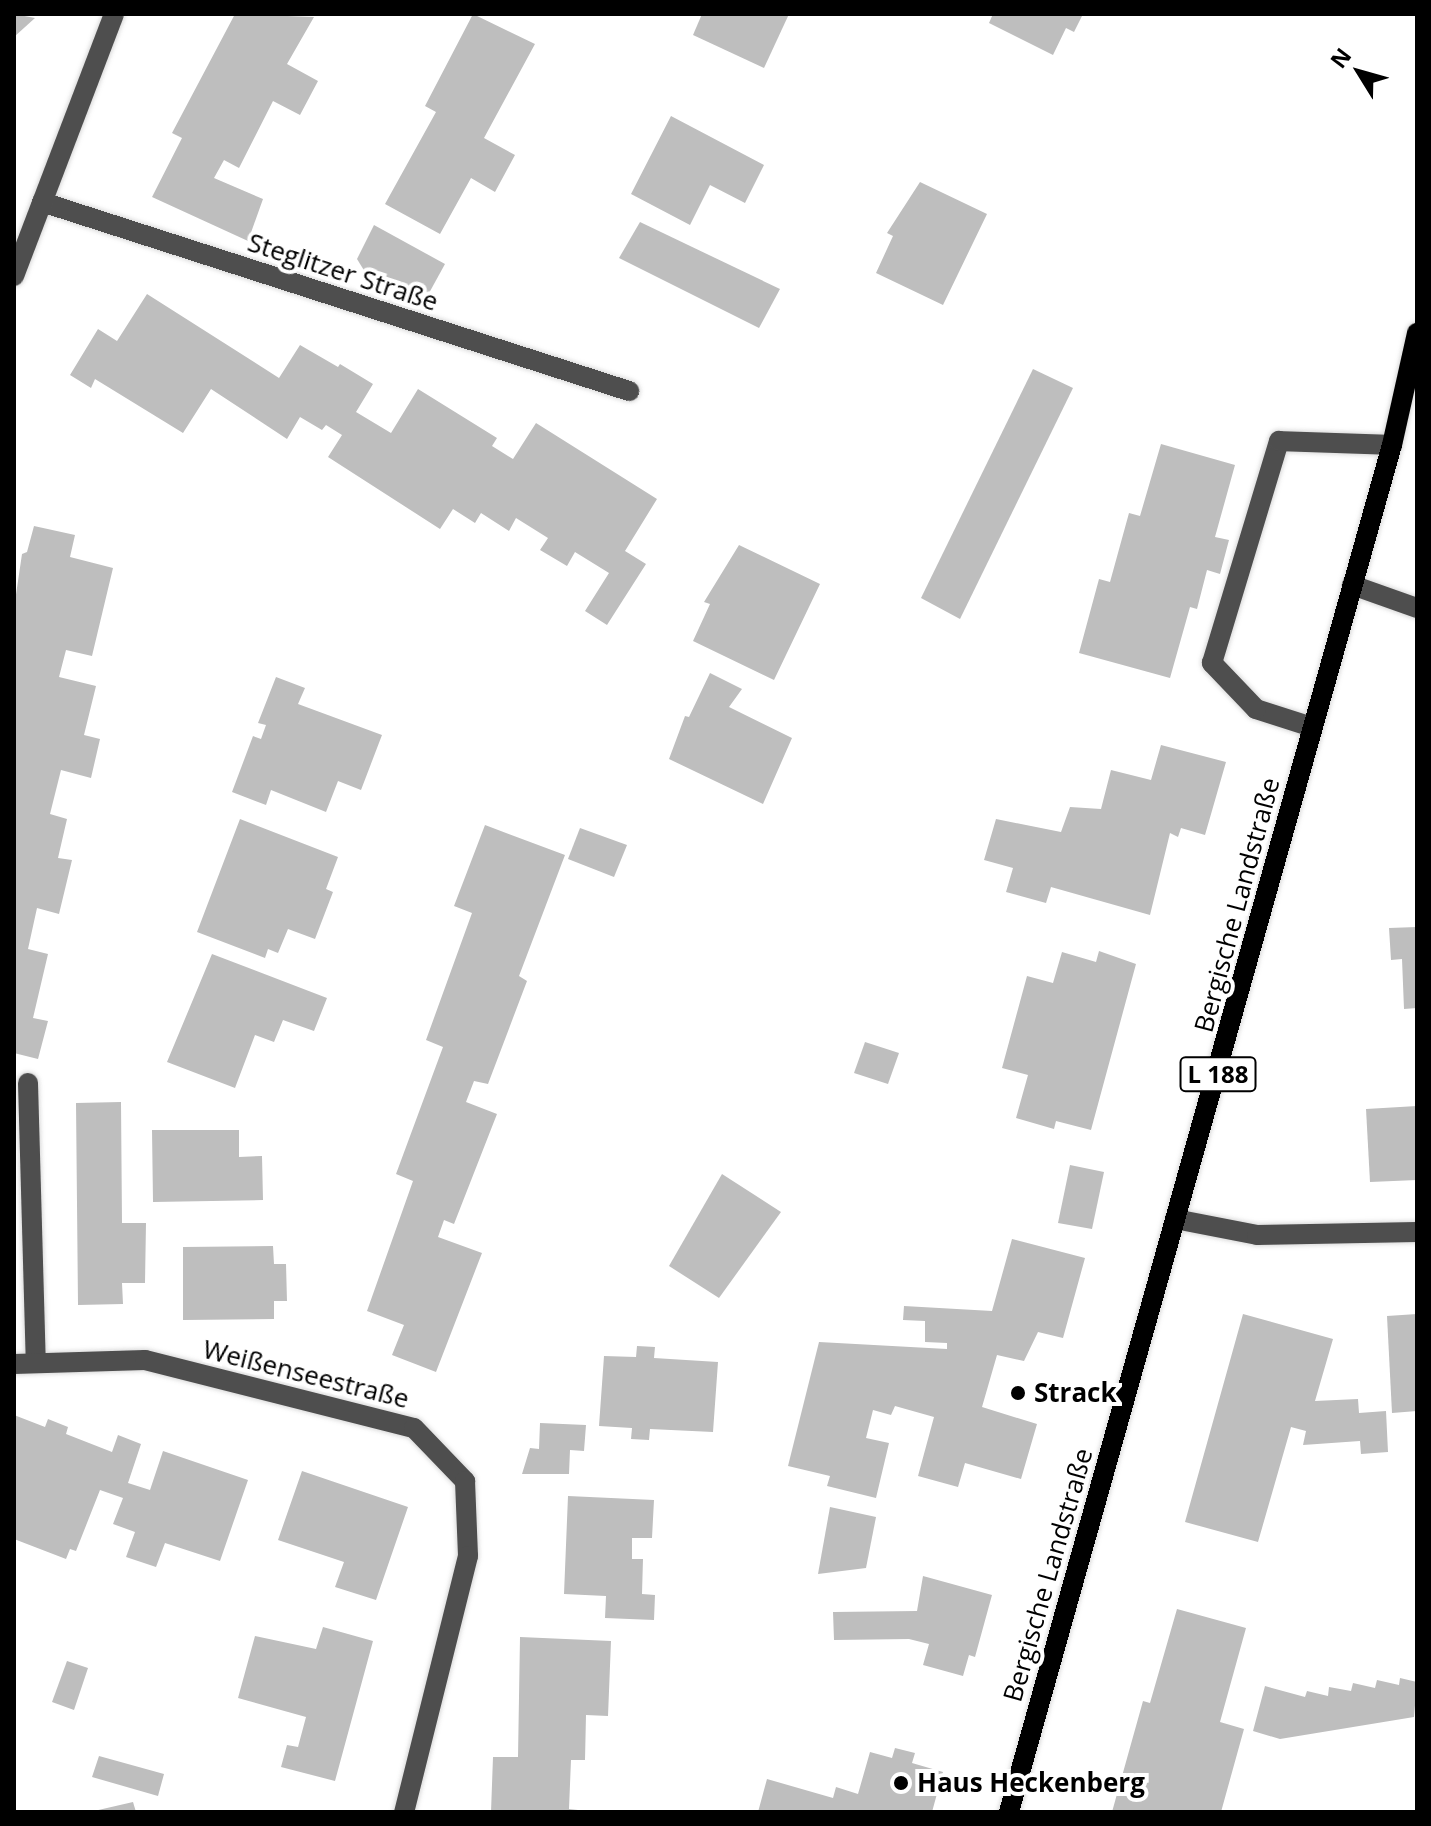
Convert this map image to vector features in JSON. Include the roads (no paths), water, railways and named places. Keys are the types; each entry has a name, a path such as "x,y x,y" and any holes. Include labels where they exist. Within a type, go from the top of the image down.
{"main road":[{"name":"Bergische Landstraße","path":"1009,1812 1392,445 1417,333"}],"street":[{"path":"14,276 114,14"},
{"name":"Steglitzer Straße","path":"42,202 629,391"},
{"path":"1312,727 1256,709 1212,663 1279,441 1392,445"},
{"path":"1352,585 1417,608"},
{"path":"28,1083 36,1362"},
{"path":"1175,1219 1257,1235 1417,1232"},
{"name":"Weißenseestraße","path":"14,1364 145,1360 414,1428 465,1481 468,1556 404,1812"}],"place":[{"name":"Strack","path":"1018,1393"},
{"name":"Haus Heckenberg","path":"901,1783"}]}
